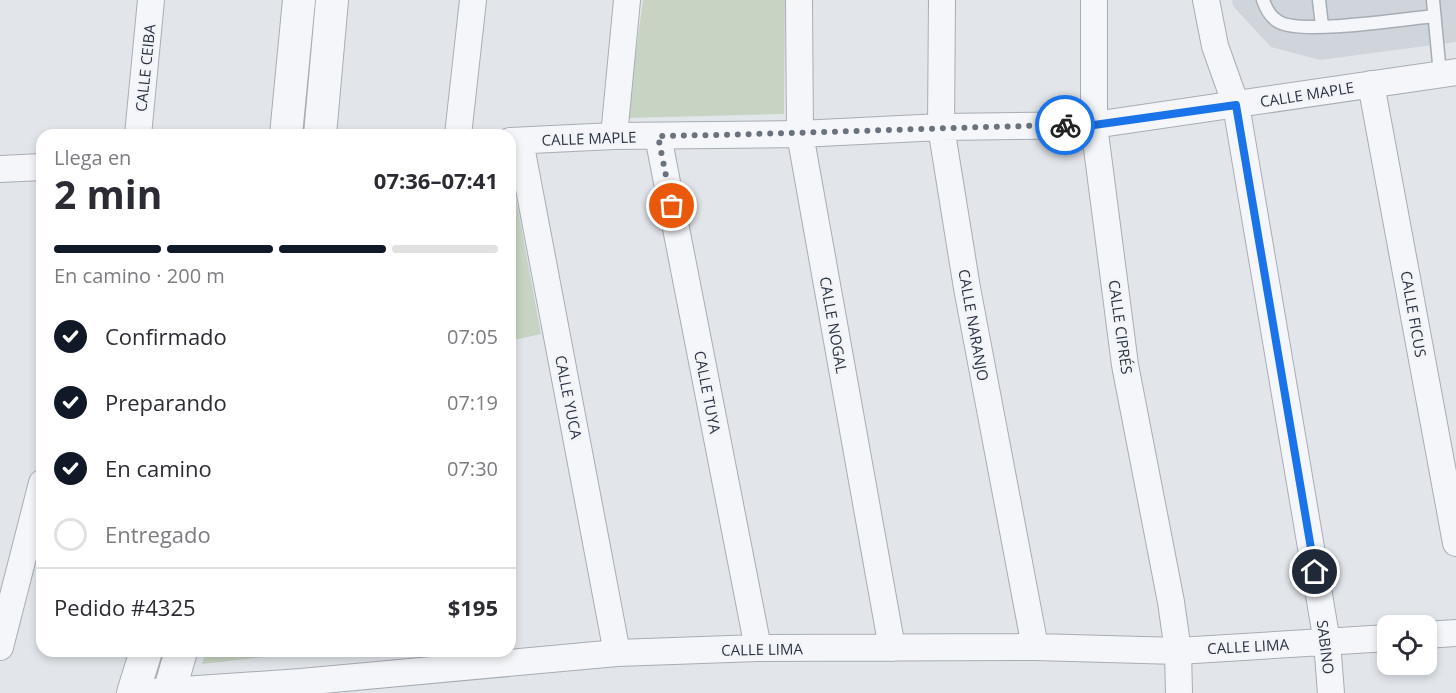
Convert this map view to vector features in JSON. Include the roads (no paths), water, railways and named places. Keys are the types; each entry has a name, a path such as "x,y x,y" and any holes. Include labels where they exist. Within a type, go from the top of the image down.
{"street":[{"name":"CALLE CEIBA","path":"139,129 151,0"},
{"path":"287,129 299,0"},
{"path":"321,129 332,0"},
{"path":"459,129 473,0"},
{"path":"614,136 627,0"},
{"name":"CALLE NOGAL","path":"799,0 800,134 892,648"},
{"name":"CALLE NARANJO","path":"942,0 940,127 967,288 1035,647"},
{"name":"CALLE CIPRÉS","path":"1095,0 1094,125 1125,365 1172,602 1178,651 1179,693"},
{"name":"SABINO","path":"1206,0 1215,46 1236,105 1326,642 1331,693"},
{"name":"CALLE MAPLE","path":"516,141 614,136 800,134 940,127 1094,125 1448,73"},
{"name":"CALLE FICUS","path":"1371,84 1456,543"},
{"name":"CALLE TUYA","path":"658,136 758,648"},
{"name":"CALLE YUCA","path":"516,146 617,653"},
{"path":"0,169 36,167"},
{"path":"0,647 36,506"},
{"path":"1437,634 1456,633"},
{"name":"CALLE LIMA","path":"516,657 758,648 1035,647 1178,651 1377,639"},
{"path":"133,693 144,657"},
{"path":"169,692 180,657"},
{"name":"CALLE LIMA","path":"138,693 333,686 477,658 505,657"}],"lane":[{"path":"1263,0 1270,15 1280,23 1295,26 1322,26 1434,16"},
{"path":"1318,0 1322,26"},
{"path":"1433,0 1434,16 1448,73"}]}
